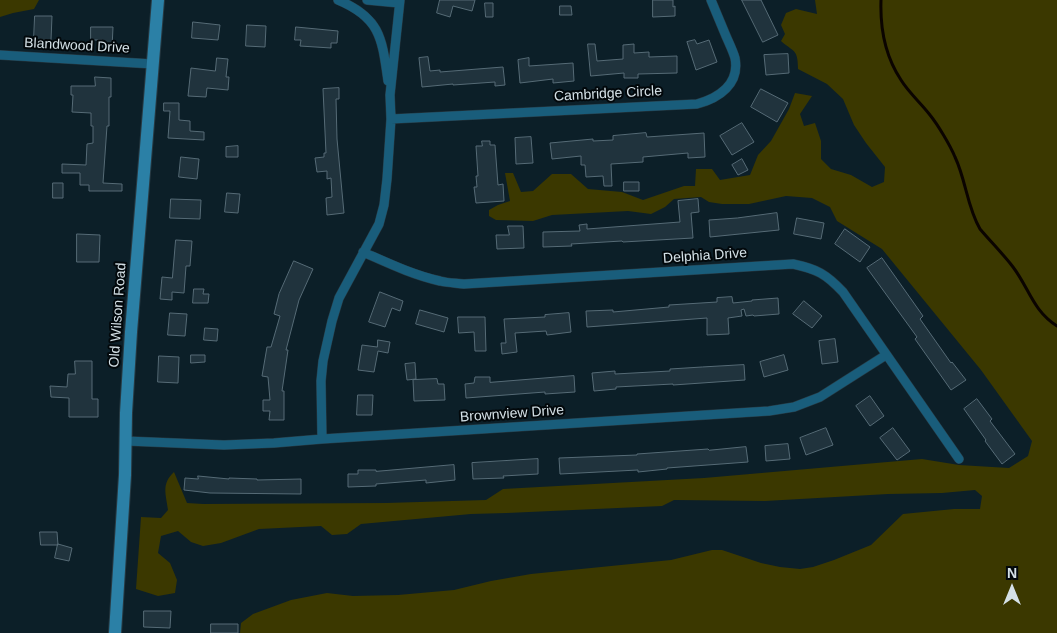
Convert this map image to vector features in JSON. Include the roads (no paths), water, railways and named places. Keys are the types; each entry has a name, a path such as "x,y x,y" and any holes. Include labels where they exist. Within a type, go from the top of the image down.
{"street":[{"name":"Old Wilson Road","path":"115,633 131,332 158,0"},
{"path":"338,0 356,9 374,25 382,44 390,95"},
{"path":"322,439 322,381 326,342 339,298 379,224 384,205 387,179 390,95 399,1 367,0"},
{"name":"Cambridge Circle","path":"390,119 697,104 710,100 723,91 732,81 736,71 735,57 711,0"},
{"name":"Blandwood Drive","path":"0,55 153,64"},
{"name":"Delphia Drive","path":"363,252 419,275 464,284 793,264 810,267 833,281 843,292 959,459"},
{"name":"Brownview Drive","path":"126,441 224,445 274,444 322,439 769,412 794,407 820,397 886,355"}],"waterway":[{"path":"881,0 881,21 887,52 904,85 933,119 950,147 959,166 972,212 980,229 1019,275 1042,313 1057,326"}]}
